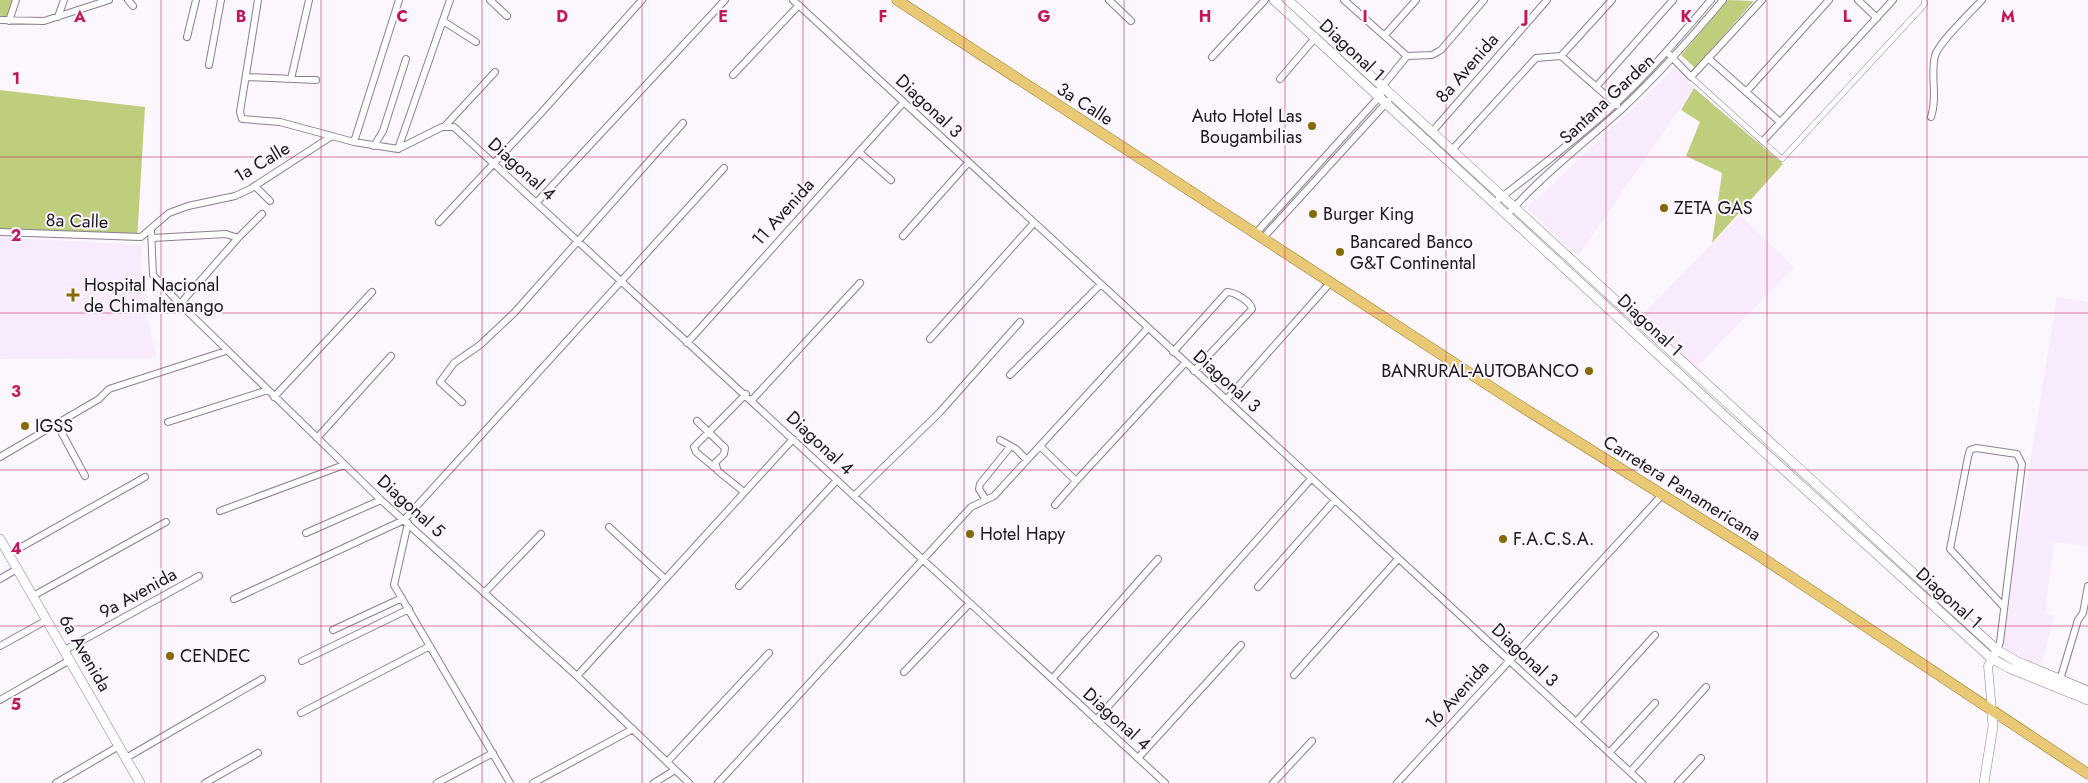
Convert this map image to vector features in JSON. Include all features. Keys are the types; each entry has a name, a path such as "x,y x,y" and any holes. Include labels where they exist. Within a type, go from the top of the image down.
{"main road":[{"name":"3a Calle","path":"897,0 1259,237"},
{"name":"Diagonal 1","path":"1274,0 1285,4 1383,95 1494,203 1991,658 2009,668 2088,700"},
{"name":"Diagonal 1","path":"1285,4 1315,38 1431,133 1515,206 1618,304 1997,650 2016,661 2088,691"},
{"name":"Carretera Panamericana","path":"1259,237 1749,549 2088,774"},
{"name":"6a Avenida","path":"0,539 140,783"},
{"path":"1984,783 1994,726 1992,711"}],"street":[{"path":"9,21 16,0"},
{"path":"58,17 64,0"},
{"path":"0,20 37,22 110,0"},
{"path":"128,0 133,6"},
{"path":"187,37 196,0"},
{"path":"209,65 221,0"},
{"path":"258,0 240,112 242,119 280,122 354,142 398,149 445,126 495,72"},
{"path":"290,79 308,0"},
{"path":"354,142 399,0"},
{"path":"398,149 450,0"},
{"path":"490,0 507,16"},
{"path":"438,222 494,164 642,0"},
{"path":"537,202 725,0"},
{"name":"Diagonal 3","path":"793,0 1147,329 1642,783"},
{"path":"1109,0 1131,22"},
{"path":"1212,57 1265,0"},
{"path":"1344,0 1386,35 1407,56"},
{"path":"1386,35 1416,0"},
{"path":"1407,56 1437,53 1484,0"},
{"name":"8a Avenida","path":"1431,133 1547,0"},
{"path":"1561,56 1612,0"},
{"path":"1596,87 1673,0"},
{"name":"Santana Garden","path":"1494,203 1534,172 1615,103 1667,52 1711,0"},
{"name":"Santana Garden","path":"1507,215 1543,179 1674,58 1723,0"},
{"path":"1746,92 1829,0"},
{"path":"1858,0 1877,18"},
{"path":"1763,140 1893,0"},
{"path":"1667,52 1691,77 1782,159 1924,4 1924,0"},
{"path":"1931,117 1934,106 1934,63 1938,48 1982,0"},
{"path":"1691,77 1759,1"},
{"path":"733,75 799,5"},
{"path":"443,21 476,42"},
{"path":"1280,78 1315,38"},
{"path":"1259,237 1296,202 1383,95 1407,56"},
{"path":"1451,151 1536,58 1561,56 1622,108"},
{"path":"1708,58 1780,122"},
{"path":"374,146 383,131 406,59"},
{"path":"246,78 316,80"},
{"path":"1259,237 1291,197 1383,95"},
{"name":"11 Avenida","path":"687,343 904,103"},
{"path":"462,402 440,382 441,378 454,363 480,345 514,313 683,123"},
{"name":"Diagonal 4","path":"445,126 454,126 1165,783"},
{"name":"1a Calle","path":"151,230 156,222 169,214 188,206 235,196 255,186 332,136"},
{"path":"859,152 891,180"},
{"path":"903,236 968,163"},
{"path":"234,599 406,522 525,384 622,283 724,168"},
{"path":"1534,172 1543,179"},
{"path":"255,186 270,201"},
{"path":"1291,197 1296,202"},
{"path":"180,304 238,238 262,214"},
{"path":"930,339 1034,224"},
{"name":"8a Calle","path":"0,232 141,237 151,230"},
{"name":"Diagonal 5","path":"151,230 153,275 180,304 344,465 577,676 689,783"},
{"path":"152,238 226,234 238,238"},
{"path":"752,400 860,283"},
{"path":"1226,400 1330,283"},
{"path":"1010,375 1100,285"},
{"path":"274,397 372,292"},
{"path":"1173,352 1227,292 1234,293 1251,305 1252,309 1194,371"},
{"path":"854,496 940,412 1020,322"},
{"path":"718,783 971,506 994,496 1147,329"},
{"path":"0,457 98,399 109,389 226,351"},
{"path":"316,438 391,356"},
{"path":"1055,505 1185,363"},
{"path":"168,422 268,390"},
{"path":"744,492 694,449 746,394"},
{"path":"697,421 724,448 724,454 715,463 715,468"},
{"path":"57,424 85,476"},
{"path":"577,676 793,439"},
{"path":"1000,440 1014,448 1027,460"},
{"path":"1040,446 1076,482"},
{"path":"986,500 979,489 980,484 1010,447"},
{"path":"1992,711 1988,666 2000,642 2021,458 2017,454 1976,448 1970,450 1968,457 1950,549 2003,606"},
{"path":"220,511 344,465"},
{"path":"9,554 145,477"},
{"path":"1096,720 1311,479"},
{"path":"739,586 837,480"},
{"name":"16 Avenida","path":"1397,783 1508,660 1662,495"},
{"path":"306,533 382,500"},
{"path":"1258,587 1335,500"},
{"path":"33,596 166,522"},
{"path":"406,522 394,583 510,783"},
{"path":"609,527 665,579"},
{"path":"484,593 541,534"},
{"path":"1052,679 1158,559"},
{"path":"1294,675 1398,559"},
{"path":"0,579 18,569"},
{"name":"9a Avenida","path":"65,650 199,576"},
{"path":"2060,680 2078,620 2083,613 2088,586"},
{"path":"333,630 402,598"},
{"path":"904,672 970,603"},
{"path":"302,661 409,609"},
{"path":"0,646 47,620"},
{"path":"1576,722 1655,635"},
{"path":"1138,758 1241,645"},
{"path":"301,713 430,646"},
{"path":"666,762 770,653"},
{"path":"0,700 70,660"},
{"path":"126,758 262,679"},
{"path":"1630,772 1706,687"},
{"path":"1609,753 1655,703"},
{"path":"533,783 634,729"},
{"path":"1273,783 1312,741"},
{"path":"56,783 119,746"},
{"path":"205,783 258,753"},
{"path":"437,783 493,753"},
{"path":"1678,783 1701,758"},
{"path":"654,783 675,770"}],"shaded area":[{"path":"1675,68 1694,88 1578,256 1527,208"},
{"path":"1740,215 1794,267 1695,369 1640,317"},
{"name":"Hospital Nacional de Chimaltenango","path":"0,237 142,245 141,274 146,275 147,316 157,358 0,359"},
{"path":"2057,297 2088,302 2088,546 2054,542 2045,613 2054,616 2042,664 2002,650 2006,611"}],"green space":[{"path":"0,0 14,0 9,21 0,20"},
{"path":"1728,0 1754,1 1695,68 1681,55"},
{"path":"1694,88 1783,164 1712,243 1722,173 1686,156 1700,122 1681,110"},
{"path":"0,90 145,107 137,241 0,232"}],"place":[{"name":"Auto Hotel Las Bougambilias","path":"1312,126"},
{"name":"ZETA GAS","path":"1664,208"},
{"name":"Burger King","path":"1313,214"},
{"name":"Bancared Banco G&T Continental","path":"1340,252"},
{"name":"Hospital Nacional de Chimaltenango","path":"73,295"},
{"name":"BANRURAL-AUTOBANCO","path":"1589,371"},
{"name":"IGSS","path":"25,426"},
{"name":"Hotel Hapy","path":"970,534"},
{"name":"F.A.C.S.A.","path":"1503,539"},
{"name":"CENDEC","path":"170,656"}]}
